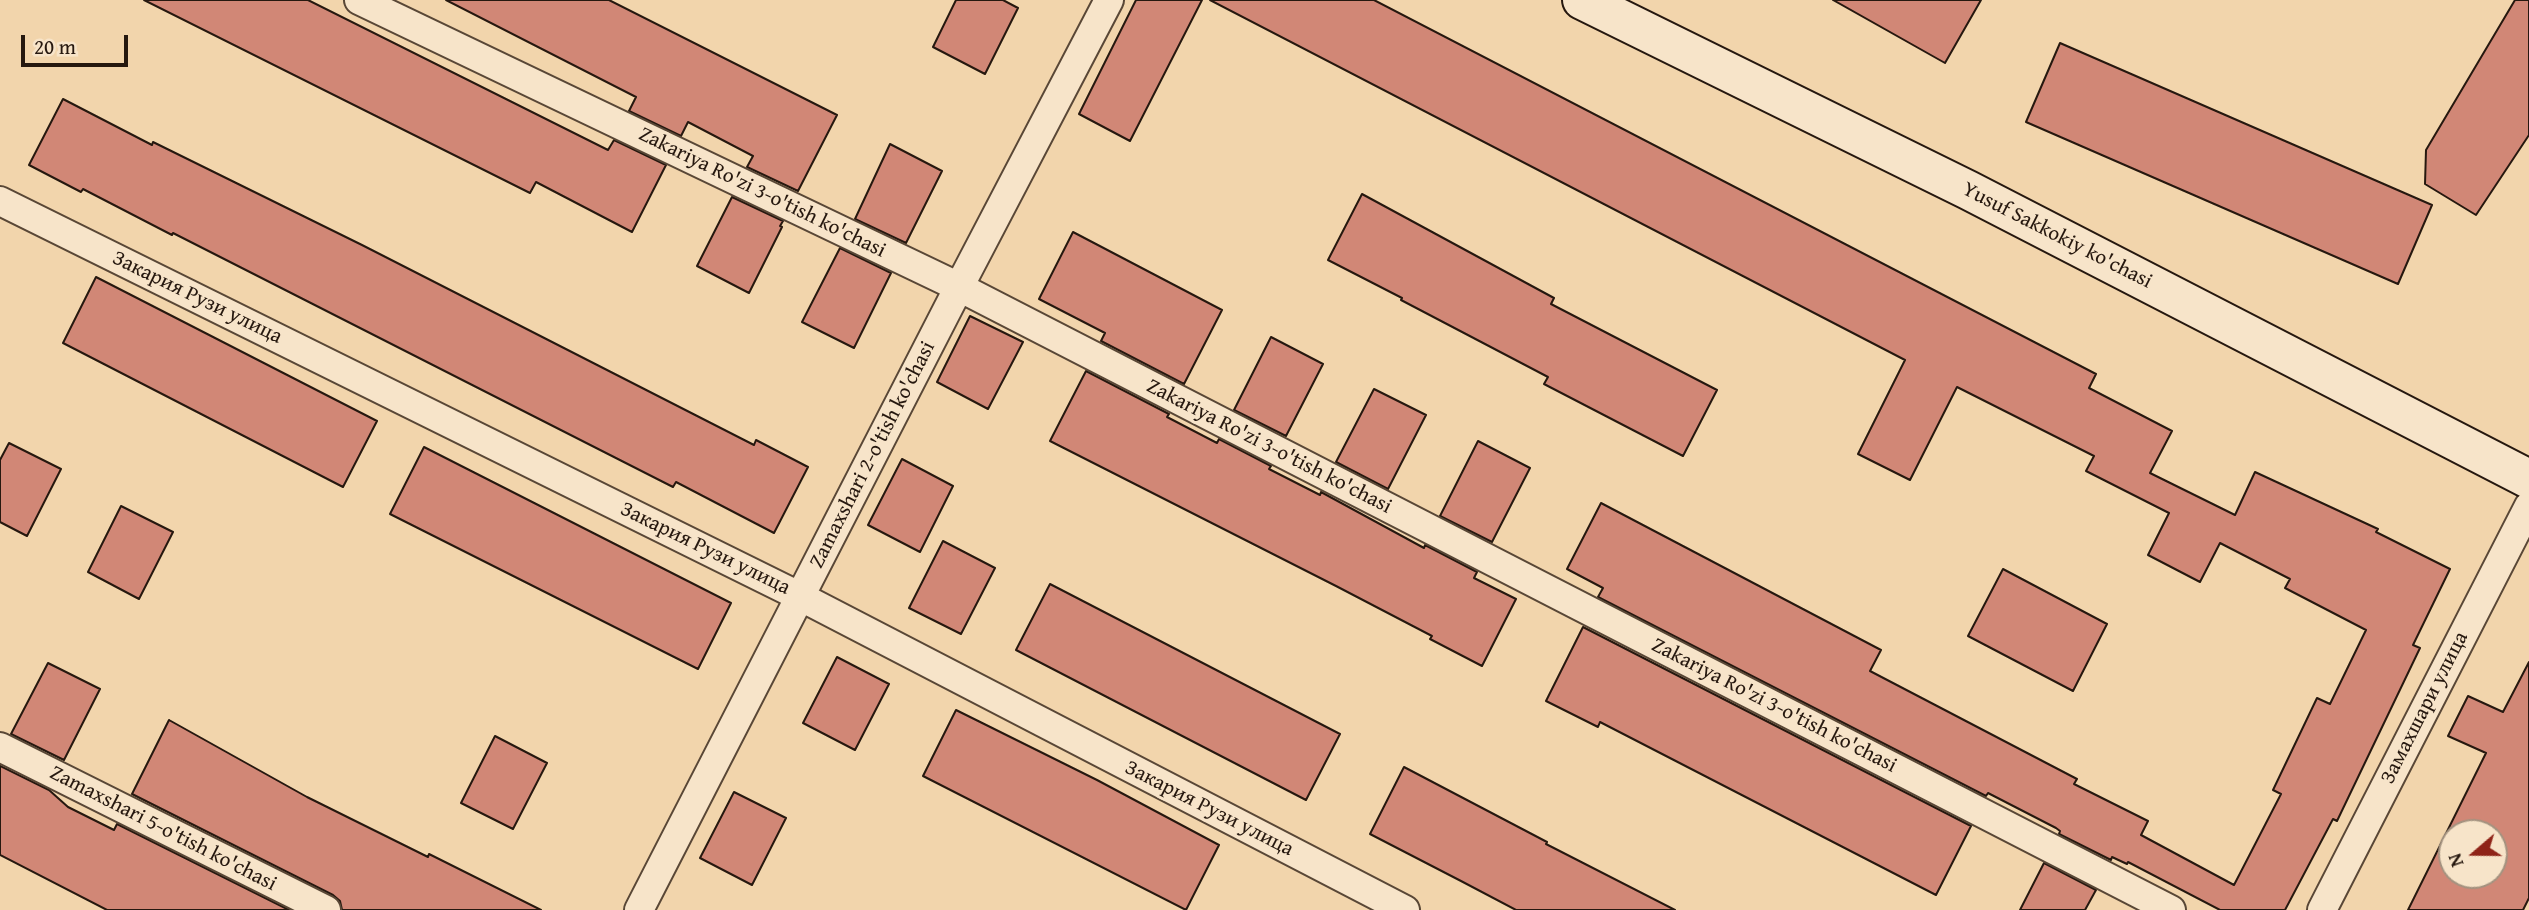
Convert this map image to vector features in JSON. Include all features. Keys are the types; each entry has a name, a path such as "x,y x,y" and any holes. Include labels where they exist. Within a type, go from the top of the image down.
{"main road":[{"name":"Yusuf Sakkokiy ko'chasi","path":"1582,0 1968,190 2529,478"}],"street":[{"name":"Zakariya Ro'zi 3-o'tish ko'chasi","path":"359,0 959,287 2171,910"},
{"name":"Zamaxshari 2-o'tish ko'chasi","path":"639,910 1109,0"},
{"name":"Закария Рузи улица","path":"0,201 801,597 1405,910"},
{"name":"Замахшари улица","path":"2322,910 2529,506"},
{"name":"Zamaxshari 5-o'tish ko'chasi","path":"0,747 326,910"}],"building":[{"path":"144,0 308,0 608,150 614,140 666,165 632,232 536,182 530,193"},
{"path":"446,0 609,0 837,115 798,191 747,167 753,156 688,122 681,136 629,111 636,97"},
{"path":"956,0 1003,0 1018,8 985,74 933,47"},
{"path":"1136,0 1202,0 1130,141 1079,114"},
{"path":"1210,0 1374,0 2096,374 2089,388 2172,431 2150,473 2235,515 2255,472 2378,529 2376,532 2450,569 2413,645 2420,648 2337,821 2333,819 2285,910 2220,910 2128,862 2127,864 2112,857 2111,860 1988,793 1986,796 1598,597 1603,588 1567,569 1601,503 1881,650 1870,671 2077,779 2074,784 2148,821 2141,835 2234,885 2281,794 2273,790 2317,698 2330,704 2366,630 2285,588 2290,579 2220,543 2200,582 2148,555 2169,513 2086,471 2094,456 1957,387 1910,480 1858,454 1905,360"},
{"path":"1833,0 1981,0 1945,63"},
{"path":"2515,0 2529,0 2529,135 2476,215 2425,184 2426,150"},
{"path":"2060,43 2432,205 2398,284 2026,122"},
{"path":"63,99 152,145 153,142 362,245 754,445 756,440 808,467 774,533 676,482 673,487 173,233 172,235 83,189 81,192 29,165"},
{"path":"890,144 942,171 906,243 855,219"},
{"path":"1362,194 1554,298 1551,304 1717,390 1683,456 1544,384 1548,377 1328,260"},
{"path":"732,197 783,221 749,293 697,266"},
{"path":"1073,232 1222,310 1184,384 1101,341 1105,333 1039,299"},
{"path":"840,248 891,273 854,348 802,322"},
{"path":"96,277 377,421 343,487 63,343"},
{"path":"970,316 1023,342 988,409 937,382"},
{"path":"1271,337 1323,364 1286,436 1234,410"},
{"path":"1086,371 1169,414 1167,417 1217,443 1219,439 1271,466 1269,469 1320,495 1321,492 1424,548 1425,545 1477,572 1474,578 1516,599 1482,666 1430,639 1432,636 1336,586 1050,441"},
{"path":"1374,389 1426,415 1388,489 1336,462"},
{"path":"1478,441 1530,468 1492,542 1440,516"},
{"path":"9,443 61,469 27,536 0,522 0,460"},
{"path":"424,447 731,603 698,669 390,514"},
{"path":"902,459 953,486 920,552 868,525"},
{"path":"121,506 173,532 139,599 88,572"},
{"path":"943,541 995,568 961,634 909,608"},
{"path":"2003,569 2107,624 2073,691 1968,636"},
{"path":"1050,584 1340,734 1306,800 1016,650"},
{"path":"1583,627 1971,826 1936,895 1600,722 1598,727 1546,701"},
{"path":"837,657 889,684 855,750 803,723"},
{"path":"2529,662 2529,898 2523,910 2408,910 2438,850 2438,889 2508,889 2508,819 2453,819 2486,753 2448,736 2468,696 2503,712"},
{"path":"48,663 100,689 64,760 11,734"},
{"path":"956,710 1097,780 1219,845 1186,910 923,776"},
{"path":"169,720 307,797 541,910 342,910 340,901 333,895 132,794"},
{"path":"495,736 547,763 513,829 461,803"},
{"path":"0,766 49,790 68,807 114,830 117,824 289,910 107,910 0,855"},
{"path":"1404,767 1675,910 1516,910 1370,834"},
{"path":"734,792 786,818 752,885 700,858"},
{"path":"2044,863 2096,890 2085,910 2020,910"}]}
